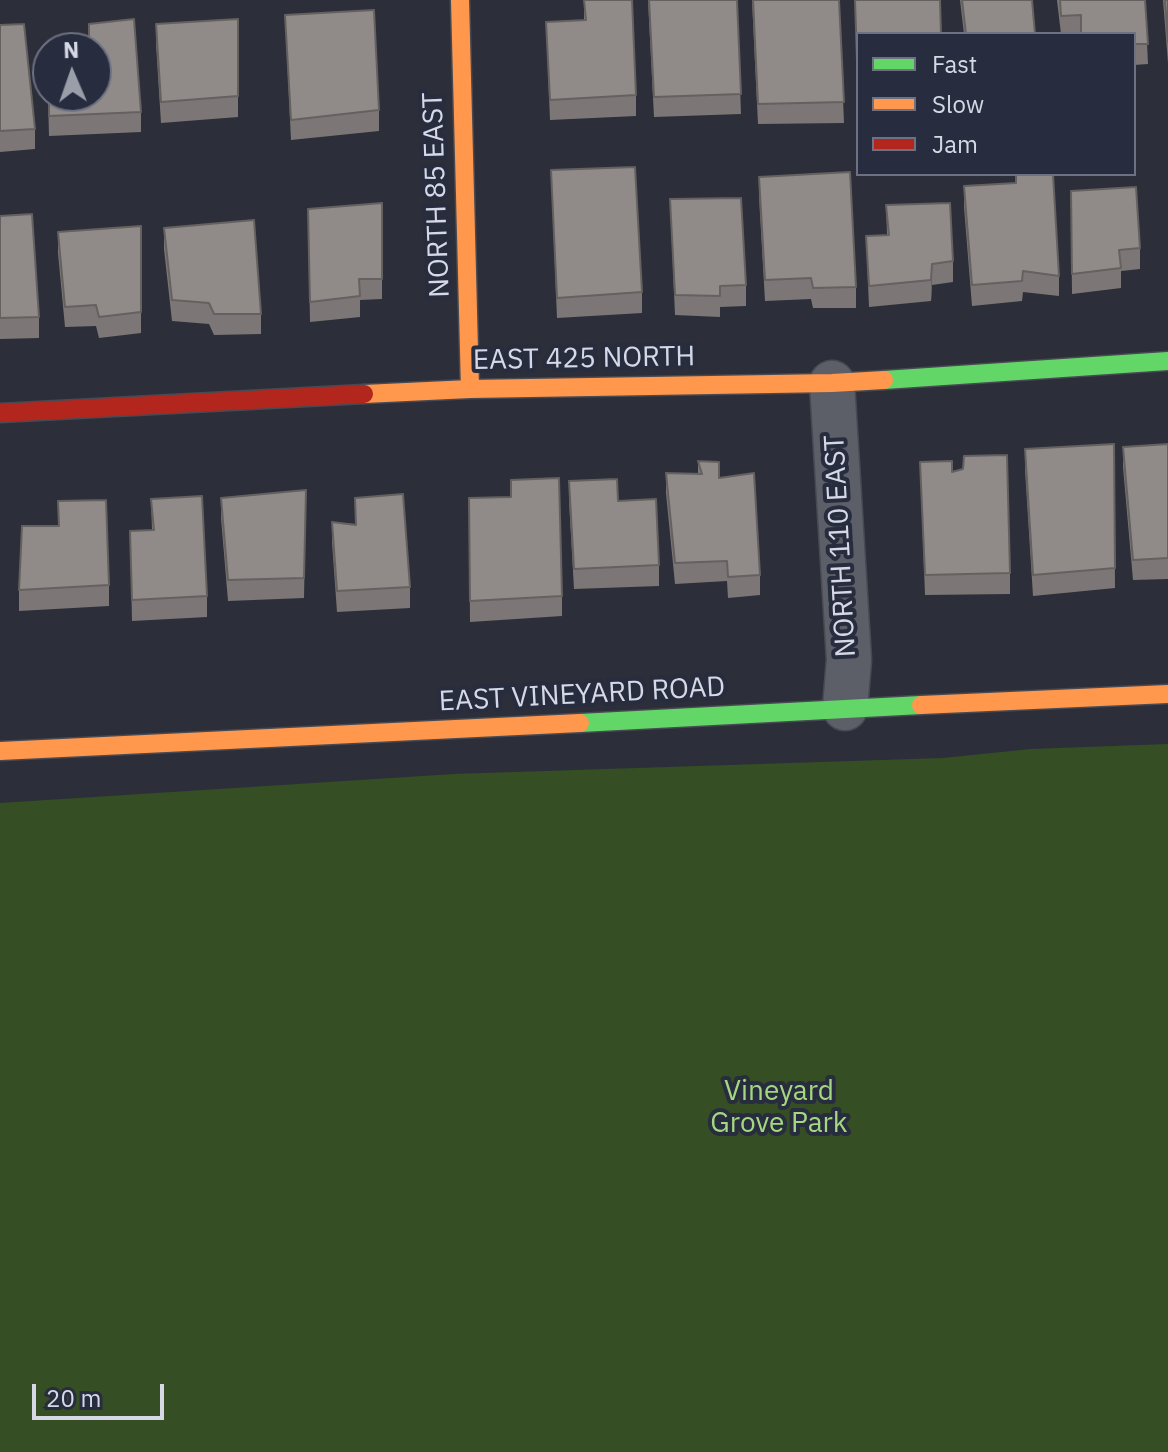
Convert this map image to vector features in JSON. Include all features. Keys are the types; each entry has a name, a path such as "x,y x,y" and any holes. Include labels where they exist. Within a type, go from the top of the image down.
{"street":[{"name":"NORTH 85 EAST","path":"460,0 470,389"},
{"name":"EAST 425 NORTH","path":"0,413 470,389 832,383 1168,361"},
{"name":"NORTH 110 EAST","path":"832,383 849,660 845,708"},
{"name":"EAST VINEYARD ROAD","path":"0,751 1168,694"}],"green space":[{"name":"Vineyard Grove Park","path":"1168,744 1168,1452 0,1452 0,803 454,774 943,758 1031,749"}],"building":[{"path":"584,0 632,0 636,95 550,100 546,22 586,20"},
{"path":"649,0 737,0 741,94 654,97"},
{"path":"753,0 839,0 844,102 758,104"},
{"path":"855,0 940,0 941,32 856,32"},
{"path":"962,0 1032,0 1035,32 966,32"},
{"path":"1060,0 1145,0 1148,44 1136,44 1136,32 1081,32 1081,15 1061,16"},
{"path":"1165,0 1168,0 1168,42"},
{"path":"374,10 379,110 291,120 285,15"},
{"path":"134,19 141,112 49,116 49,112 112,112 112,32 89,32 89,24"},
{"path":"238,19 238,96 161,102 156,24"},
{"path":"24,24 35,129 0,131 0,25"},
{"path":"635,167 642,292 557,298 551,170"},
{"path":"850,172 856,287 813,288 811,278 765,280 759,177"},
{"path":"1016,176 1053,176 1059,276 1023,271 1022,281 972,285 964,186 1016,183"},
{"path":"1136,187 1140,248 1119,250 1121,268 1072,274 1071,191"},
{"path":"741,198 746,285 720,286 720,296 675,295 670,199"},
{"path":"382,203 382,279 359,279 360,296 310,302 308,209"},
{"path":"950,203 953,261 932,264 931,280 869,286 866,236 889,235 886,205"},
{"path":"32,214 39,317 0,318 0,216"},
{"path":"254,220 261,314 214,314 209,303 172,300 164,228"},
{"path":"141,226 141,312 99,317 96,305 65,307 58,232"},
{"path":"1114,444 1115,568 1033,575 1025,449"},
{"path":"1168,444 1168,558 1133,560 1123,447"},
{"path":"1007,455 1010,573 925,575 920,462 952,461 952,472 963,469 964,456"},
{"path":"698,461 719,462 719,478 754,473 760,575 728,577 727,561 675,563 666,473 702,474"},
{"path":"559,478 562,596 470,601 469,498 511,497 511,480"},
{"path":"617,479 618,501 656,499 659,565 574,569 569,481"},
{"path":"306,490 304,578 228,580 221,498"},
{"path":"403,494 410,587 337,591 332,522 356,525 355,498"},
{"path":"202,496 207,596 132,600 130,531 154,530 151,499"},
{"path":"106,500 109,585 19,590 22,526 59,526 58,501"}],"traffic: fast":[{"path":"884,380 1168,361"},
{"path":"580,723 921,705"}],"traffic: slow":[{"path":"460,0 470,389"},
{"path":"364,394 884,380"},
{"path":"921,705 1168,694"},
{"path":"0,751 580,723"}],"traffic: jam":[{"path":"0,413 364,394"}]}
